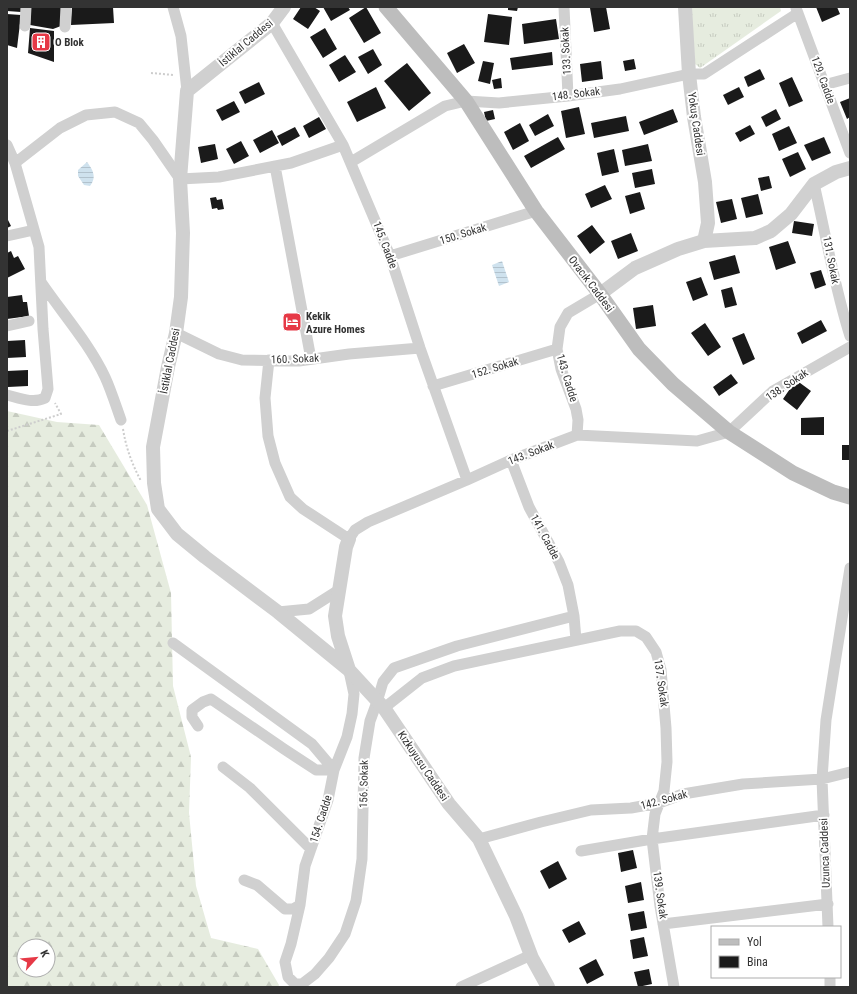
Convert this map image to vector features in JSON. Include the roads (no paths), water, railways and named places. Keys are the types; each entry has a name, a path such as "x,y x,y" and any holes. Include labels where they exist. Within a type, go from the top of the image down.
{"main road":[{"name":"Ovacık Caddesi","path":"391,10 466,101 536,211 600,294 639,349 673,384 729,432 793,473 833,492 850,497"}],"street":[{"path":"25,26 26,7"},
{"path":"65,27 66,7"},
{"path":"173,7 181,36 187,91"},
{"name":"İstiklal Caddesi","path":"284,7 272,23 187,91 180,179 183,233 181,297 176,332 153,447 154,483 158,509 177,534 278,612 349,670"},
{"name":"133. Sokak","path":"564,7 568,96"},
{"name":"Yokuş Caddesi","path":"685,7 689,74 694,117 705,182 708,223 704,241"},
{"name":"148. Sokak","path":"351,162 445,106 466,101 499,103 568,96 620,88 689,74 704,74 797,10"},
{"name":"129. Cadde","path":"797,10 850,153"},
{"name":"145. Cadde","path":"272,23 343,145 351,162 390,256 433,386 467,480"},
{"path":"824,84 850,78"},
{"path":"15,163 60,128 86,115 115,112 139,123 154,140 180,179 220,177 291,163 343,145"},
{"path":"7,145 15,163 39,247 48,389 45,398 39,401 19,399 7,395"},
{"path":"274,166 311,359"},
{"path":"600,294 635,268 678,249 704,241 754,238 771,230 792,214 814,184 836,172 850,168"},
{"name":"131. Sokak","path":"814,184 825,229 833,278 850,336"},
{"name":"150. Sokak","path":"390,256 536,211"},
{"path":"7,236 34,230"},
{"path":"41,282 58,308 77,330 105,376 122,420"},
{"name":"143. Cadde","path":"577,435 578,420 576,409 557,349 560,327 568,313 600,294"},
{"path":"7,326 29,321"},
{"name":"160. Sokak","path":"176,332 219,354 242,360 299,361 349,354 420,348"},
{"name":"138. Sokak","path":"729,432 773,391 850,347"},
{"name":"152. Sokak","path":"433,386 557,349"},
{"path":"269,360 265,398 268,436 275,463 290,497 303,509 349,538"},
{"name":"143. Sokak","path":"349,538 355,530 368,522 511,460 577,435 697,441 729,432"},
{"name":"141. Cadde","path":"511,460 529,507 559,562 568,585 574,616 576,640"},
{"name":"Kızkuyusu Caddesi","path":"349,538 346,547 335,616 338,636 349,670 381,705 448,804 480,839 516,916 531,955 548,987"},
{"name":"Uzunca Caddesi","path":"828,926 822,779 826,720 850,568"},
{"path":"278,612 309,609 339,590"},
{"name":"156. Sokak","path":"300,905 291,944 285,962 288,977 295,984 302,984 315,974 329,958 345,934 356,901 362,859 364,758 370,721 381,705 382,682 394,668 457,646 574,616"},
{"name":"137. Sokak","path":"381,705 422,678 454,666 620,631 636,631 646,637 656,652 661,670 666,728 667,762 664,791 659,803"},
{"path":"173,643 312,744 334,770"},
{"name":"154. Cadde","path":"300,905 305,866 328,800 334,770 347,737 352,714 354,694 349,670"},
{"path":"198,726 192,717 192,710 203,702 211,699 316,770 334,770"},
{"path":"223,766 250,788 311,849"},
{"name":"142. Sokak","path":"480,839 591,810 631,808 659,803 683,794 743,784 822,779 850,772"},
{"name":"139. Sokak","path":"659,803 655,814 652,839 663,924 674,987"},
{"path":"581,851 652,839 824,815"},
{"path":"244,880 257,885 285,909 292,909 300,905"},
{"path":"663,924 828,904"},
{"path":"461,987 531,955"}],"water":[{"path":"87,162 94,177 90,186 84,185 78,176 78,170"},
{"path":"502,261 509,282 499,286 492,265"}],"place":[{"name":"O Blok","path":"41,42"},
{"name":"Kekik Azure Homes","path":"292,322"}]}
